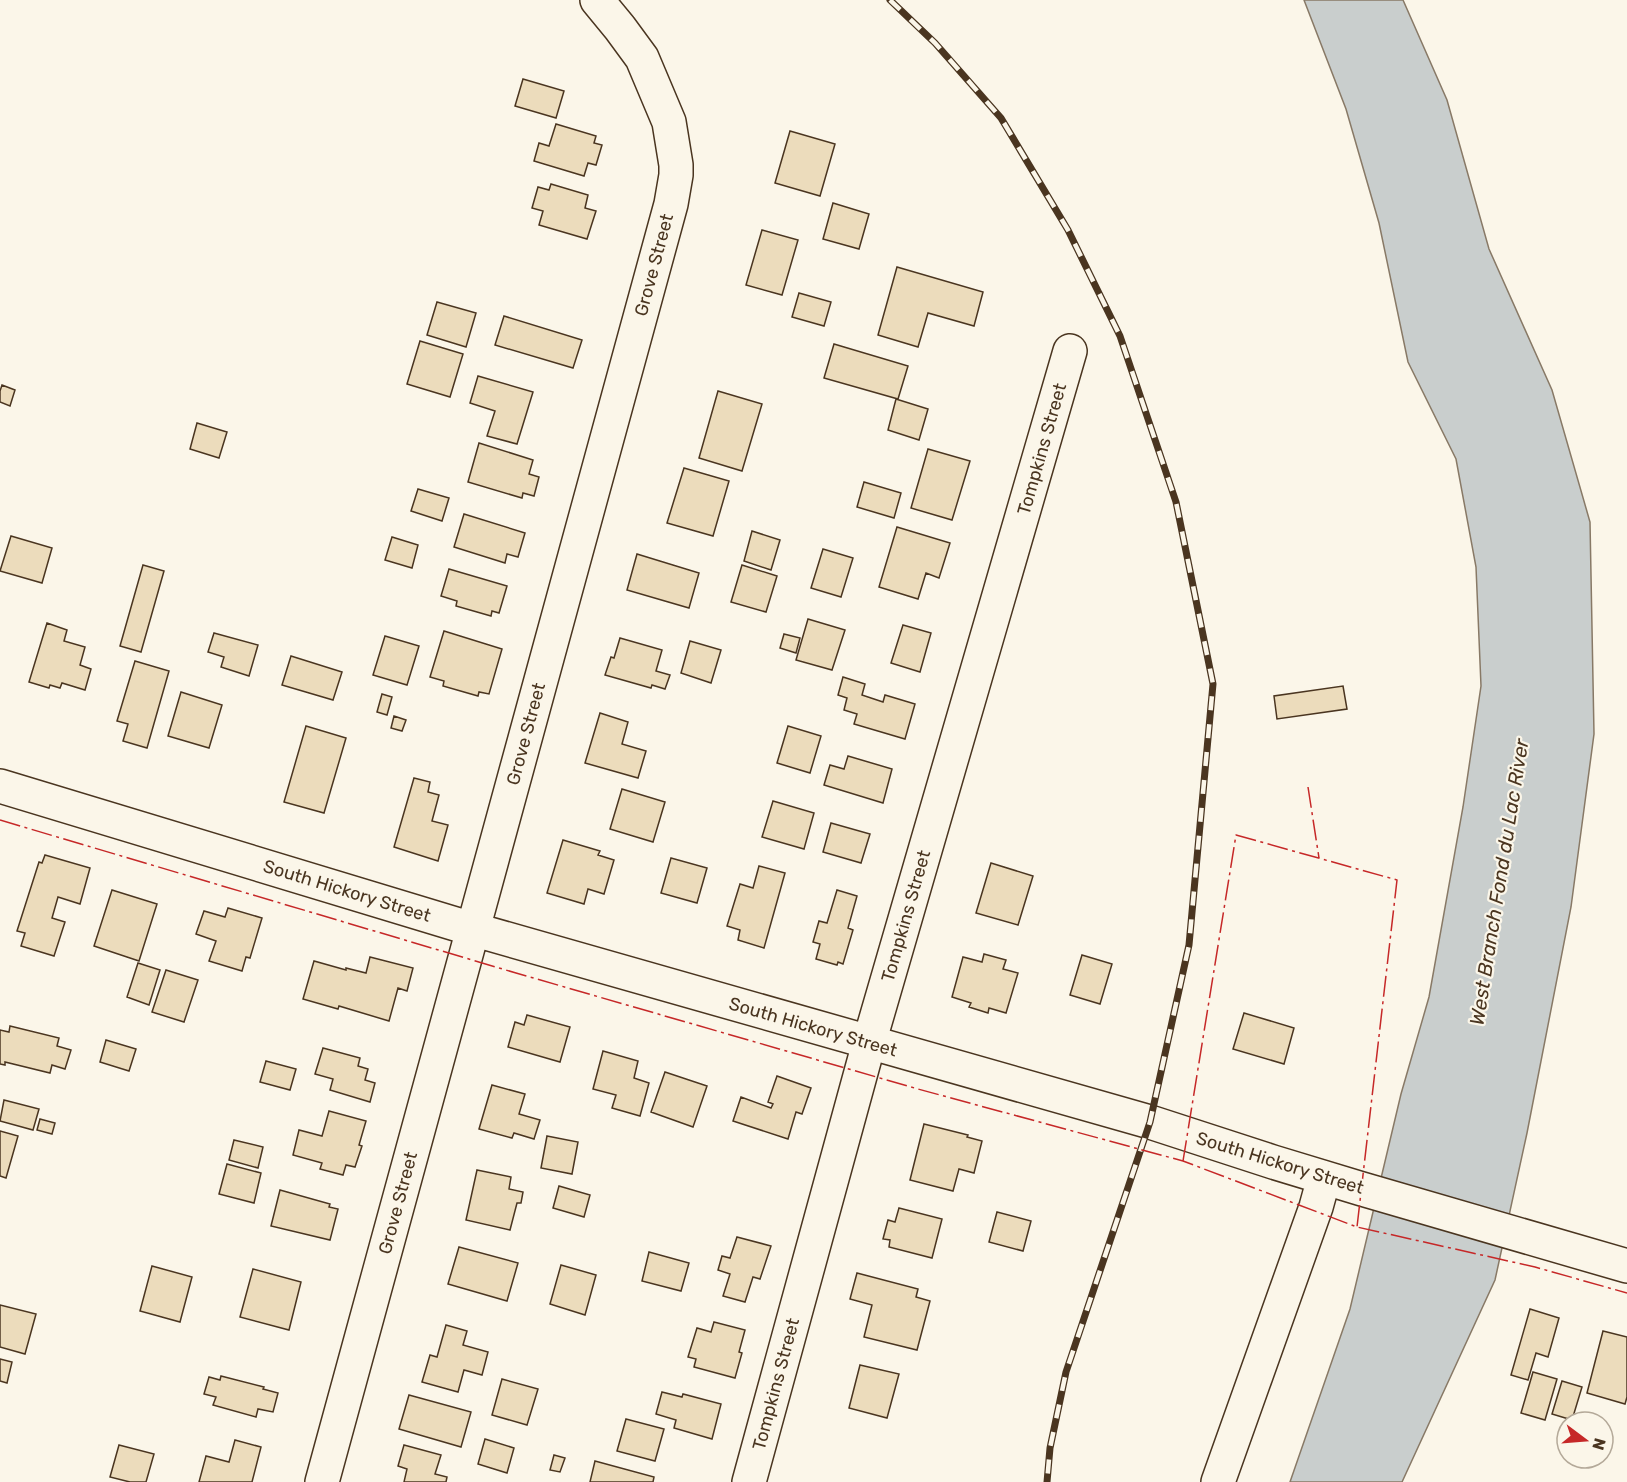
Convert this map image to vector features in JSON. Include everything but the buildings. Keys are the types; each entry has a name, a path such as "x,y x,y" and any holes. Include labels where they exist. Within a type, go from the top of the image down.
{"street":[{"name":"Grove Street","path":"322,1482 671,204 676,176 669,122 642,58 597,0"},
{"name":"Tompkins Street","path":"749,1482 869,1043 1070,351"},
{"name":"South Hickory Street","path":"0,786 472,929 1150,1122 1362,1190 1627,1266"},
{"path":"1218,1482 1316,1207 1324,1178"}],"water":[{"name":"West Branch Fond du Lac River","path":"1304,0 1403,0 1447,100 1489,249 1552,390 1590,522 1594,734 1571,907 1527,1133 1495,1280 1402,1482 1290,1482 1350,1309 1401,1094 1429,997 1463,807 1481,686 1476,567 1456,459 1408,362 1379,223 1346,109"}],"railway":[{"path":"890,0 935,43 1001,118 1068,230 1120,336 1176,502 1213,684 1189,945 1150,1122 1066,1372 1050,1448 1047,1482"}],"power":[{"path":"1308,787 1319,858"},
{"path":"0,820 918,1089 1183,1161 1357,1227 1535,1267 1627,1293"},
{"path":"1183,1161 1236,835 1397,880 1357,1227"}]}
